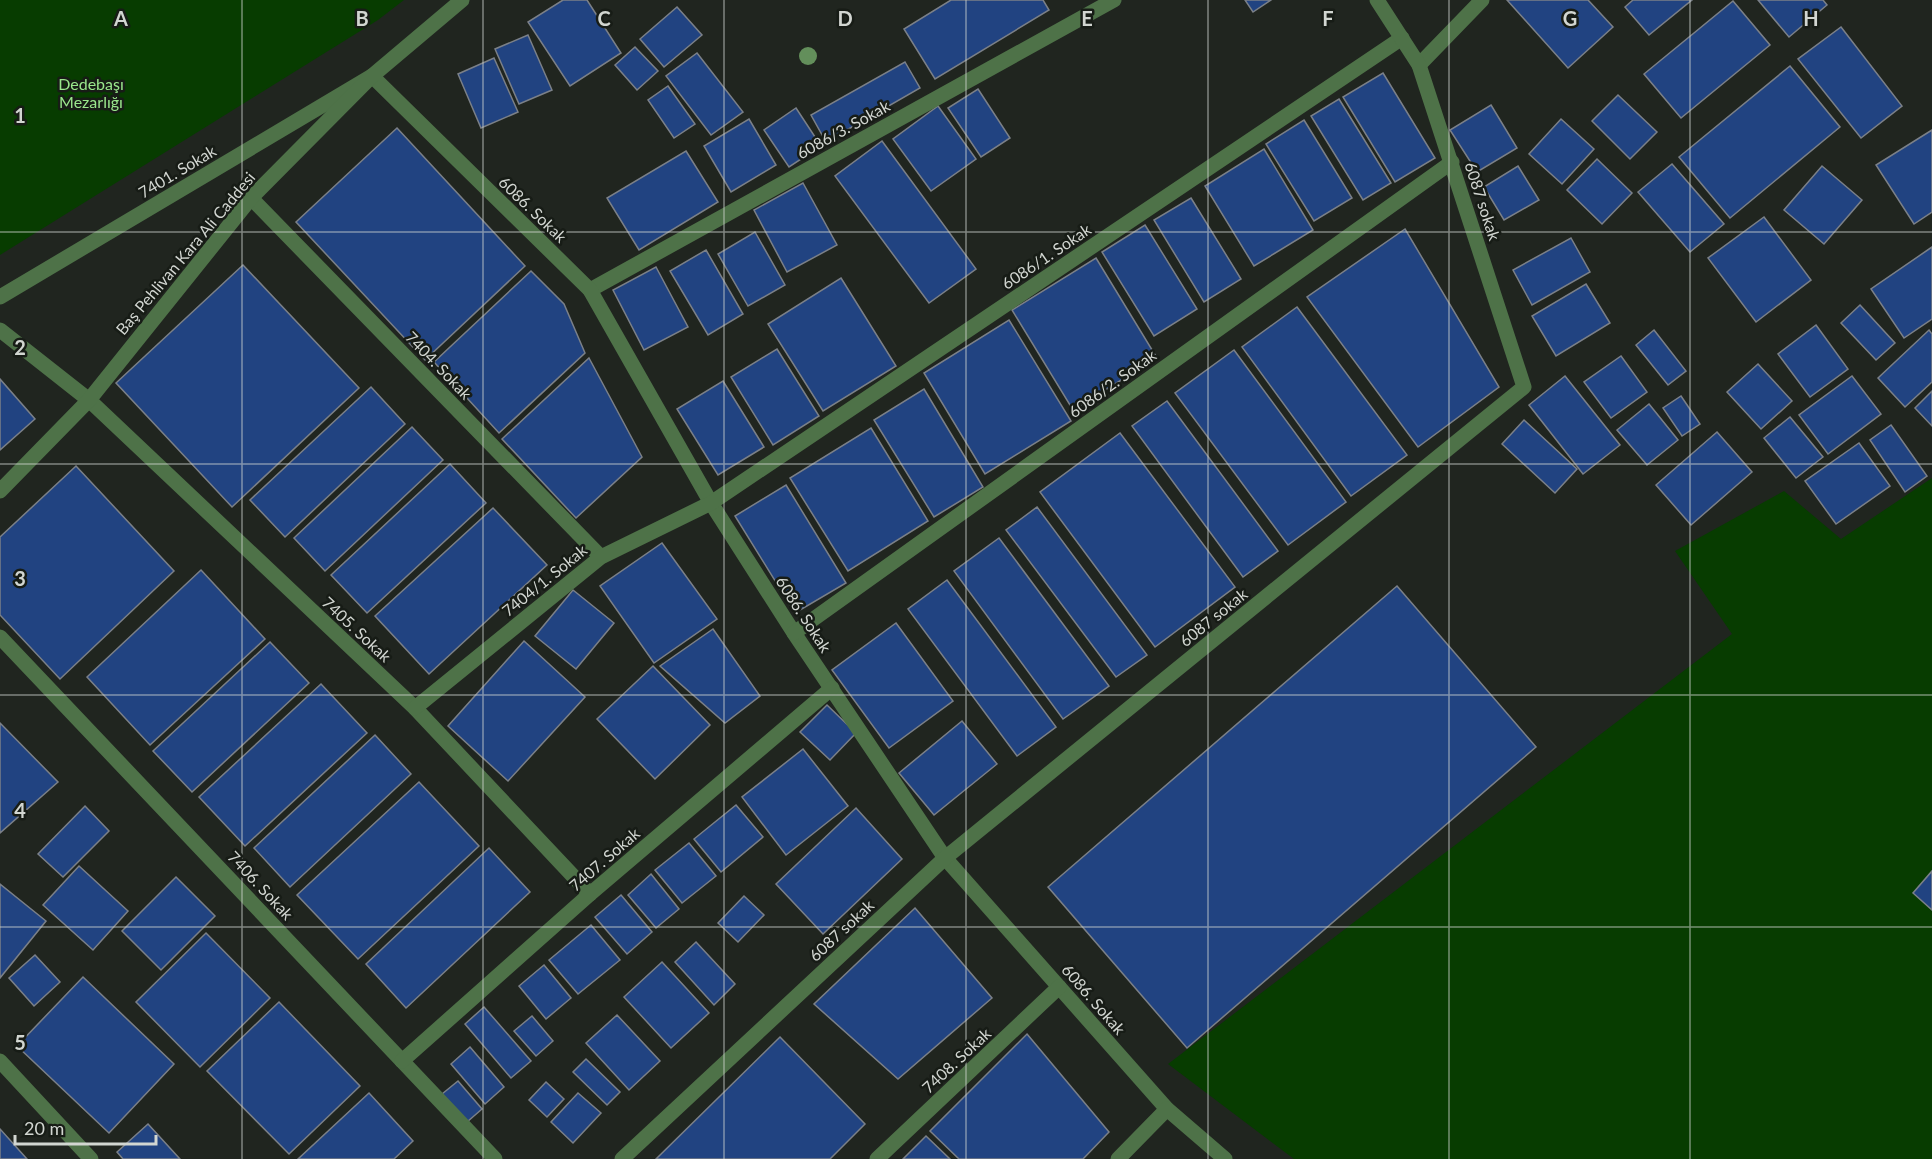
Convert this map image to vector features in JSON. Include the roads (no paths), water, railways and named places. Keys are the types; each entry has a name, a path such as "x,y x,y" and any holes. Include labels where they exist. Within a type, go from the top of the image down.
{"street":[{"name":"Baş Pehlivan Kara Ali Caddesi","path":"0,491 89,400 251,198 372,76 462,0"},
{"name":"6086/3. Sokak","path":"590,290 1114,0"},
{"name":"6087 sokak","path":"622,1159 945,858 1524,387 1419,65 1377,0"},
{"path":"1419,65 1482,0"},
{"name":"6086/1. Sokak","path":"711,503 1402,38"},
{"name":"6086. Sokak","path":"372,76 590,290 711,503 794,633 945,858 1167,1109 1225,1159"},
{"name":"7401. Sokak","path":"0,297 372,76"},
{"name":"6086/2. Sokak","path":"794,633 1452,162"},
{"name":"7404. Sokak","path":"251,198 601,557"},
{"name":"7405. Sokak","path":"0,330 89,400 415,708 590,894"},
{"name":"7404/1. Sokak","path":"415,708 601,557 711,503"},
{"name":"7406. Sokak","path":"0,637 495,1159"},
{"name":"7407. Sokak","path":"402,1061 590,894 832,688"},
{"name":"7408. Sokak","path":"877,1159 1059,987"},
{"path":"0,1061 91,1159"},
{"path":"1118,1159 1167,1109"}],"park label":[{"name":"Dedebaşı Mezarlığı","path":"91,92"}]}
